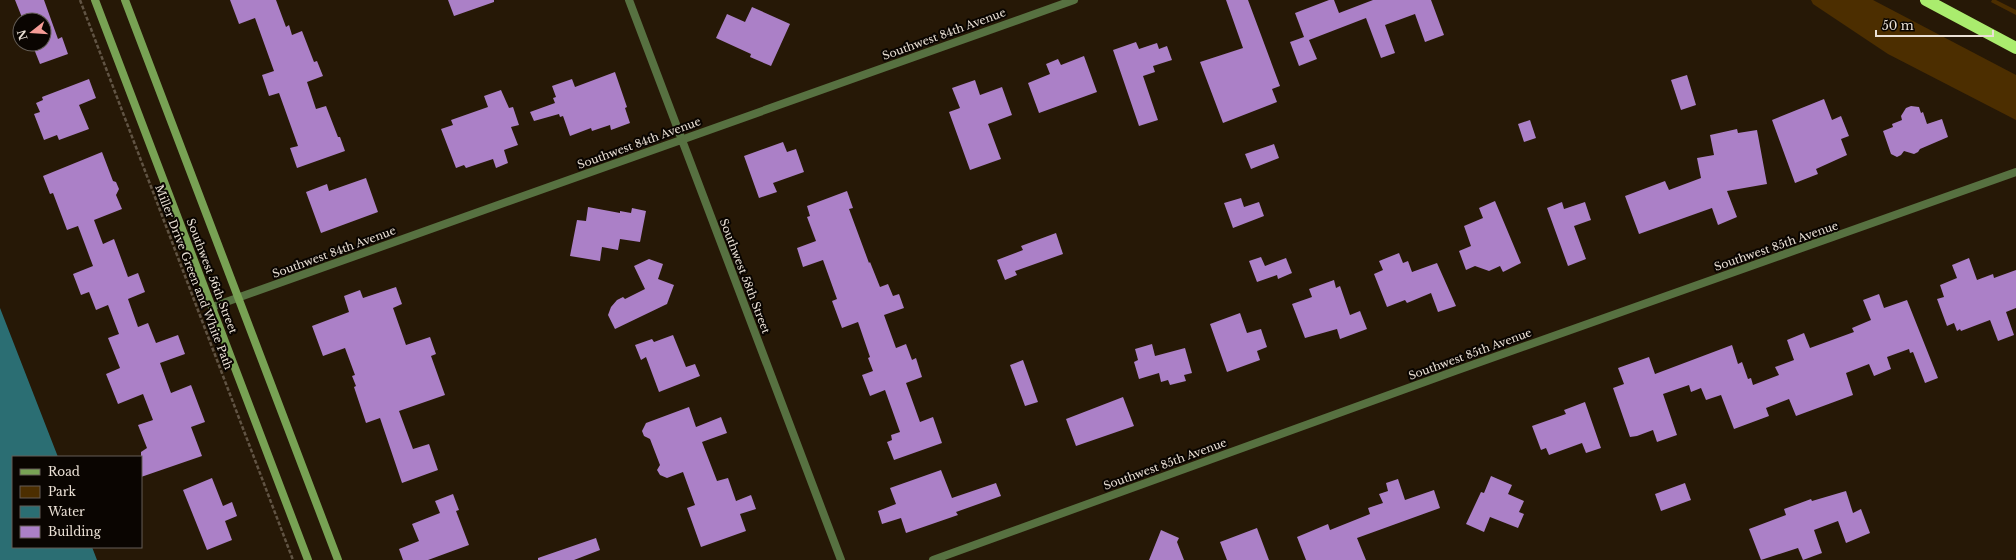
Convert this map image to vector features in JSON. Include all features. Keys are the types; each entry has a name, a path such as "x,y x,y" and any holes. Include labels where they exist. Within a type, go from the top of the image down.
{"highway":[{"path":"1926,0 2016,48"}],"main road":[{"name":"Southwest 56th Street","path":"95,0 308,560"},
{"name":"Southwest 56th Street","path":"125,0 338,560"}],"street":[{"name":"Southwest 58th Street","path":"629,0 841,560"},
{"name":"Southwest 84th Avenue","path":"212,307 1074,0"},
{"name":"Southwest 85th Avenue","path":"933,560 1455,371 2016,172"}],"path":[{"name":"Miller Drive Green and White Path","path":"80,0 293,560"}],"green space":[{"path":"1811,0 1873,0 2016,75 2016,120 1888,54 1813,4"},
{"path":"1992,0 1996,0 2016,10 2016,15 1991,2"}],"water":[{"path":"0,308 58,456 12,456 12,548 92,548 97,560 0,560"}],"building":[{"path":"15,0 44,0 48,12 20,12"},
{"path":"230,0 276,0 286,27 289,25 292,35 302,31 314,62 317,61 323,76 307,82 316,109 326,106 345,151 297,168 290,148 298,146 279,93 269,96 262,75 274,71 255,18 239,24"},
{"path":"448,0 494,0 494,2 454,16"},
{"path":"1226,0 1248,0 1280,86 1272,89 1277,102 1223,123 1200,62 1243,48"},
{"path":"1329,0 1334,0 1339,13 1373,0 1431,0 1444,35 1425,42 1415,14 1385,25 1395,53 1381,58 1366,18 1309,40 1317,59 1299,66 1290,42 1304,37 1295,13"},
{"path":"752,7 790,24 771,66 750,57 751,54 716,38 727,14 745,22"},
{"path":"52,22 58,39 62,37 68,54 40,64 35,52 52,52"},
{"path":"1136,42 1139,49 1157,43 1159,49 1167,46 1172,60 1153,66 1155,72 1143,76 1158,120 1139,126 1113,50"},
{"path":"1084,56 1097,92 1039,113 1028,83 1050,74 1046,64 1058,59 1061,65"},
{"path":"615,72 627,107 625,108 630,123 611,130 610,125 592,131 591,128 570,136 563,116 560,117 559,114 534,121 530,112 555,103 553,98 556,97 552,86 572,79 575,87"},
{"path":"1687,75 1696,105 1681,110 1671,80"},
{"path":"89,79 96,98 79,105 89,129 59,140 57,135 44,140 34,114 40,112 36,103 43,100 42,97"},
{"path":"975,80 980,95 1002,87 1012,115 988,124 1001,159 970,170 949,112 960,108 952,88"},
{"path":"501,90 509,108 513,107 519,125 511,127 518,145 504,150 508,163 496,168 493,159 466,168 464,165 456,168 441,129 453,125 451,120 488,107 484,96"},
{"path":"1824,99 1832,120 1841,116 1849,136 1841,139 1847,155 1816,169 1818,174 1795,183 1772,120"},
{"path":"1911,106 1919,107 1921,113 1923,112 1927,124 1942,119 1948,137 1920,149 1914,154 1904,151 1897,157 1891,154 1883,131 1893,127 1892,124 1902,120 1901,116 1906,108"},
{"path":"1530,120 1536,138 1524,142 1518,124"},
{"path":"1737,129 1738,133 1757,130 1767,184 1727,191 1737,217 1718,225 1712,208 1639,234 1625,196 1665,181 1669,190 1701,178 1697,158 1714,155 1710,135"},
{"path":"783,142 787,152 796,149 804,172 773,183 777,192 759,198 744,156"},
{"path":"1274,144 1279,158 1251,169 1245,154"},
{"path":"102,152 113,181 116,182 119,189 116,195 122,209 94,220 103,244 114,239 128,277 138,273 145,292 128,299 138,327 148,323 156,343 178,335 185,354 160,363 171,393 191,385 205,422 191,427 202,456 142,477 141,452 147,448 138,425 153,420 143,394 118,404 106,374 120,368 108,338 119,334 108,305 96,310 89,292 81,295 73,274 93,266 78,226 67,230 53,193 50,194 43,176"},
{"path":"366,178 378,212 321,233 306,192 327,184 329,191"},
{"path":"847,191 853,208 849,209 869,263 870,262 880,287 888,284 893,296 899,294 904,308 884,315 896,348 906,344 912,360 916,358 922,377 906,383 920,422 933,417 942,443 894,460 887,442 892,440 891,435 900,432 885,390 870,396 862,375 873,371 868,358 870,357 858,322 842,328 832,301 837,299 823,260 803,267 797,248 816,241 807,217 810,216 807,206"},
{"path":"1241,198 1244,207 1259,202 1264,216 1233,228 1224,203"},
{"path":"1495,201 1521,263 1503,272 1500,266 1489,271 1475,266 1466,270 1459,251 1471,246 1464,226 1483,218 1479,208"},
{"path":"1562,202 1564,209 1585,202 1591,220 1574,226 1586,259 1568,266 1547,208"},
{"path":"588,207 620,213 620,211 631,213 632,208 646,211 640,242 620,239 618,250 602,247 600,261 570,256 577,220 586,221"},
{"path":"1056,233 1063,254 1015,271 1017,275 1005,280 997,260 1023,250 1021,246"},
{"path":"1399,253 1403,263 1408,261 1412,272 1437,263 1456,306 1438,312 1431,293 1407,303 1405,300 1387,307 1374,274 1383,270 1379,261"},
{"path":"1261,257 1265,266 1286,258 1292,273 1278,279 1277,275 1257,282 1249,261"},
{"path":"1969,258 1977,280 1993,274 1994,278 2016,270 2016,308 2006,312 2014,335 1998,341 1990,320 1961,331 1960,329 1957,331 1954,323 1947,326 1937,299 1944,297 1940,285 1957,278 1952,265"},
{"path":"649,259 663,264 658,279 674,285 667,304 615,329 608,315 611,307 617,300 623,297 625,299 645,289 634,266"},
{"path":"1334,280 1336,288 1340,286 1350,315 1360,311 1367,329 1340,339 1337,329 1305,338 1292,304 1312,297 1309,289"},
{"path":"396,287 402,304 393,308 406,345 430,337 436,354 431,356 445,395 399,411 413,449 429,444 438,470 402,483 380,418 366,423 354,387 356,386 352,376 355,375 345,348 323,356 312,326 349,312 344,296 360,290 363,298"},
{"path":"1879,294 1884,308 1907,300 1938,378 1925,383 1913,352 1910,353 1909,349 1887,357 1891,369 1874,376 1869,364 1846,373 1853,395 1796,416 1789,399 1766,408 1769,416 1734,429 1721,395 1706,400 1701,388 1691,392 1689,385 1663,394 1677,435 1657,442 1653,430 1630,437 1613,388 1624,384 1618,368 1649,357 1655,374 1732,345 1738,364 1742,362 1748,379 1751,378 1753,385 1779,375 1775,367 1794,360 1787,340 1804,333 1810,348 1854,332 1852,328 1871,320 1863,300"},
{"path":"1240,313 1247,333 1261,329 1267,347 1257,351 1260,360 1227,372 1210,324"},
{"path":"673,335 686,367 695,364 700,376 659,392 646,357 641,360 635,345 652,339 654,342"},
{"path":"1152,344 1155,356 1185,348 1192,373 1184,375 1186,381 1170,385 1168,380 1161,382 1159,373 1139,379 1134,362 1138,360 1135,349"},
{"path":"1023,360 1038,402 1025,406 1010,365"},
{"path":"1123,397 1134,426 1076,446 1066,419"},
{"path":"1585,402 1601,448 1586,453 1582,443 1549,455 1546,448 1541,450 1532,426 1566,414 1564,410"},
{"path":"689,407 696,427 721,417 727,433 702,442 717,481 728,478 736,501 751,495 756,509 740,514 746,531 701,547 687,508 695,505 683,472 667,478 660,475 657,470 660,465 650,439 644,436 642,431 646,423"},
{"path":"941,470 952,498 996,483 1001,496 956,512 958,515 906,533 901,518 882,524 878,511 896,504 890,488"},
{"path":"1491,476 1512,485 1508,494 1524,501 1519,512 1524,514 1518,528 1490,517 1484,532 1466,524 1481,492 1484,493"},
{"path":"212,478 223,506 232,502 237,516 225,521 232,540 207,550 183,490"},
{"path":"1398,479 1405,500 1434,490 1440,508 1357,538 1366,560 1306,560 1297,537 1328,524 1330,530 1370,514 1368,508 1383,503 1379,494 1388,491 1386,483"},
{"path":"1685,483 1691,500 1661,511 1655,494"},
{"path":"1846,491 1853,513 1861,509 1870,533 1846,543 1838,521 1814,530 1822,553 1803,560 1798,548 1761,560 1749,529 1786,515 1784,509 1811,499 1812,501"},
{"path":"453,494 459,510 456,511 469,545 428,560 403,560 399,549 419,541 412,524 440,513 435,501"},
{"path":"1257,528 1269,560 1227,560 1220,542"},
{"path":"1161,530 1179,538 1177,542 1184,560 1149,560"},
{"path":"596,538 600,550 574,560 538,560 538,558"}]}
